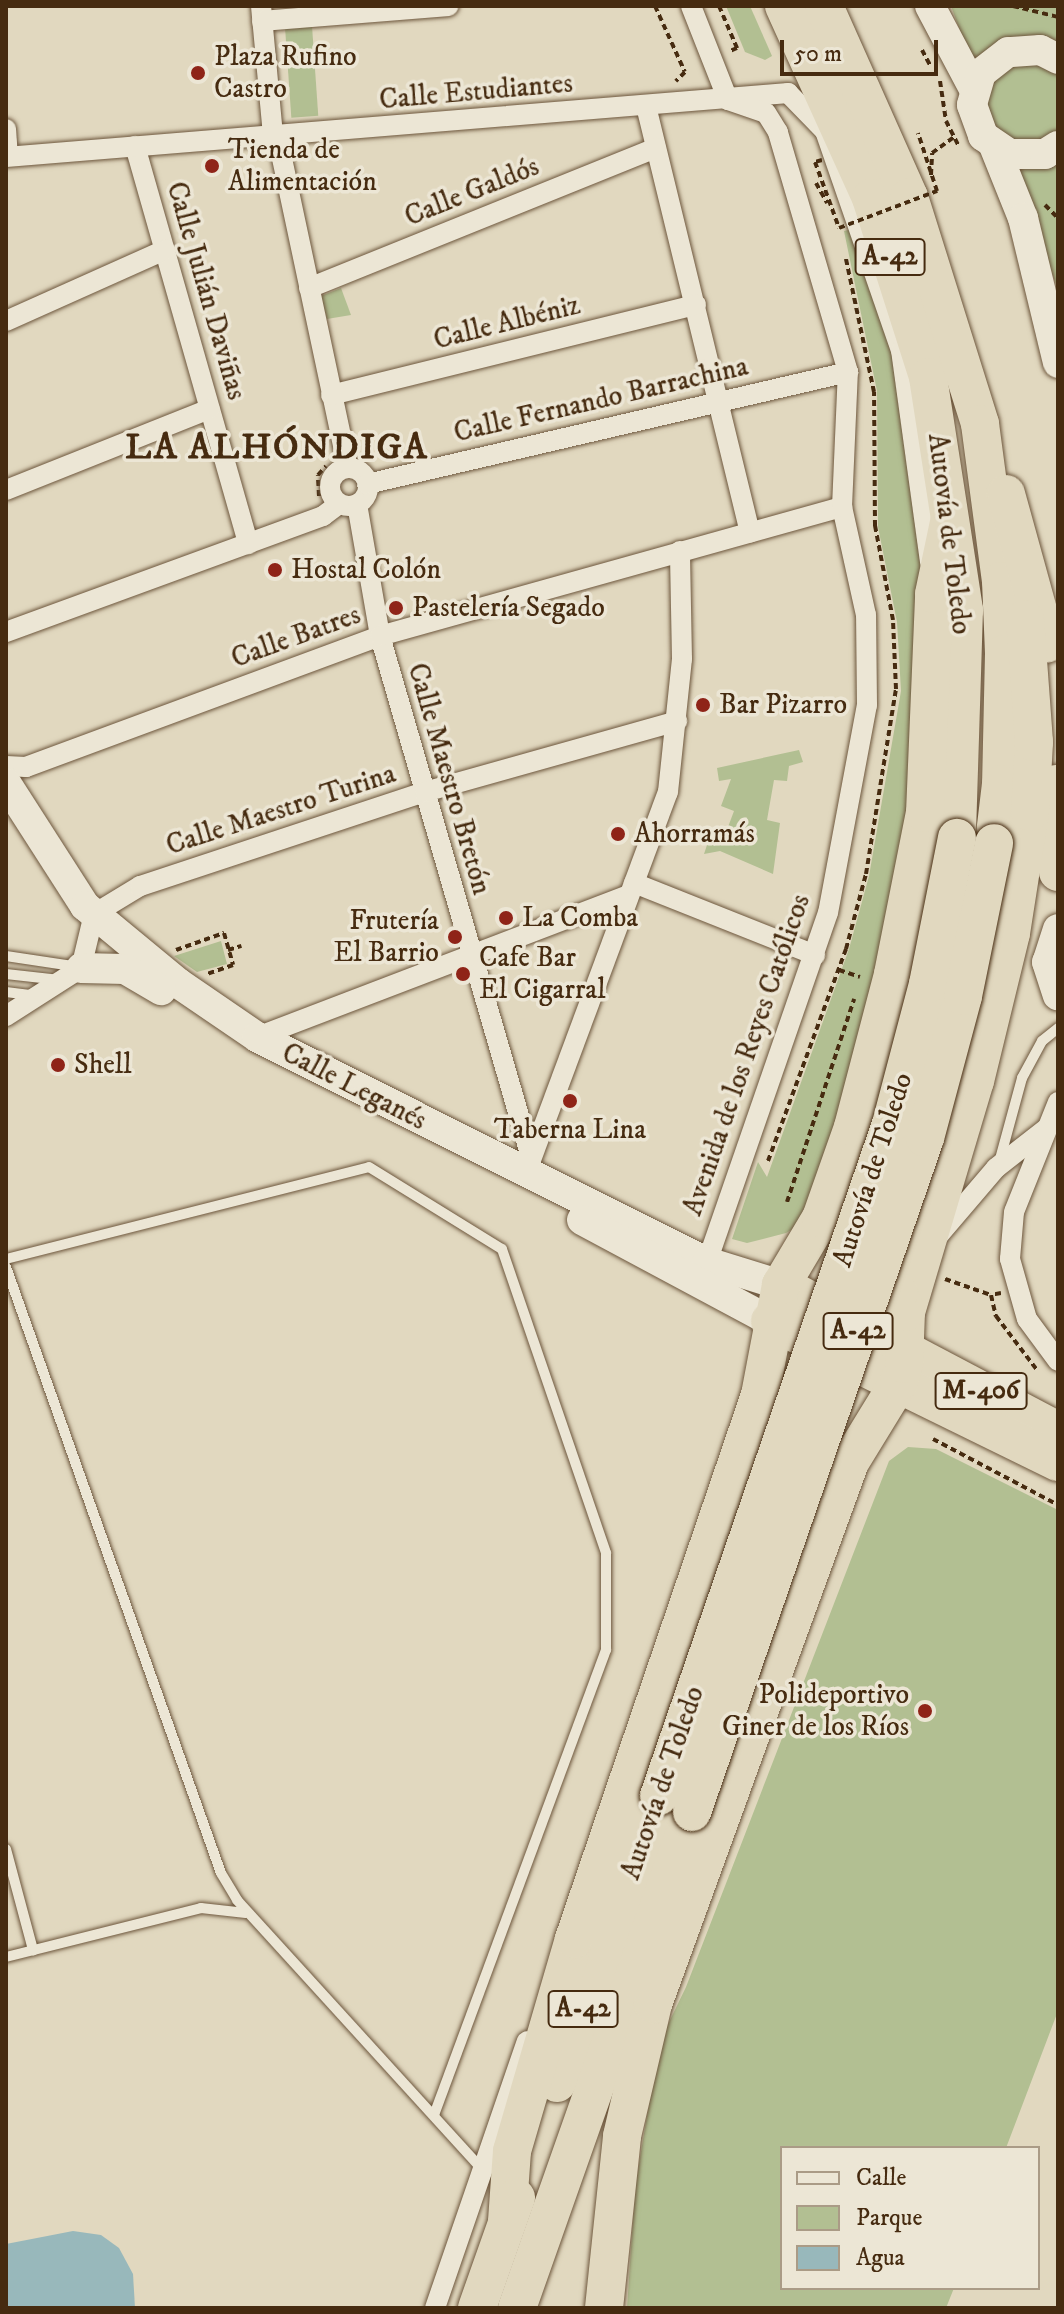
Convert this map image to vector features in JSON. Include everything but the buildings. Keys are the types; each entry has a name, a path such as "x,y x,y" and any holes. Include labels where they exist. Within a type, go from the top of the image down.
{"highway":[{"name":"Autovía de Toledo","path":"477,2308 507,2221 676,1804 925,1138 963,996 976,840 964,610 928,377 871,198 784,6"},
{"name":"Autovía de Toledo","path":"824,6 909,197 980,424 1001,581 1004,654 1001,784 976,840"},
{"path":"980,424 1017,525 1048,649 1057,732 1054,856 1058,872"},
{"path":"507,2221 512,2151 574,1939 768,1363 775,1303 803,1255 853,1127 893,974 925,813 934,594 949,522"},
{"path":"604,2308 622,2136 653,2004 829,1515 850,1462 899,1360 929,1262 994,1010 1030,812 1032,684 1017,525"},
{"name":"Calle Leganés","path":"803,1255 825,1252 864,1263 899,1293 899,1360"},
{"name":"Calle Leganés","path":"775,1303 899,1360 1058,1462"},
{"path":"768,1363 788,1387 823,1406 854,1410 899,1360"},
{"name":"Calle Leganés","path":"899,1360 943,1373 1058,1431"},
{"name":"Autovía de Toledo","path":"517,2308 676,1804"}],"street":[{"path":"348,468 280,149 273,136 262,14 448,6"},
{"path":"691,6 715,57 728,100"},
{"path":"935,15 971,49 1008,52 1040,50 1058,59"},
{"path":"935,15 974,89"},
{"path":"1008,52 981,73 974,89 975,122 994,146 1023,218 1058,363"},
{"name":"Calle Estudiantes","path":"7,156 728,100 759,92 788,93 825,131 901,350 934,594"},
{"name":"Avenida de los Reyes Católicos","path":"707,1262 828,913 867,705 866,615 842,507 848,372 778,132 766,113 728,100"},
{"path":"646,106 750,532"},
{"path":"6,129 7,156"},
{"name":"Calle Julián Daviñas","path":"135,146 248,544"},
{"path":"994,146 1019,156 1051,150"},
{"name":"Calle Galdós","path":"309,288 656,148"},
{"path":"1023,218 1030,175 1051,150"},
{"path":"6,321 165,250"},
{"name":"Calle Albéniz","path":"331,395 696,305"},
{"name":"Calle Fernando Barrachina","path":"367,484 717,400 848,372"},
{"path":"6,490 210,409"},
{"path":"6,632 323,516 365,497 367,484 358,470 348,468 336,473 329,486 348,504"},
{"name":"Calle Maestro Bretón","path":"348,504 380,636 469,953 538,1169"},
{"name":"Calle Batres","path":"6,766 26,767 380,636 842,507"},
{"path":"538,1169 631,889 668,792 677,721 680,551"},
{"name":"Calle Maestro Turina","path":"94,914 140,886 425,792 677,721"},
{"name":"Calle Leganés","path":"6,783 94,914 178,983 257,1037 538,1169 707,1262 739,1276 775,1303"},
{"path":"257,1037 631,889 815,955"},
{"path":"6,1016 71,974 94,914"},
{"path":"1058,929 1047,962 1058,995"},
{"name":"Calle Leganés","path":"71,974 135,974 266,1059 775,1303"},
{"path":"1058,1102 1014,1212 1010,1259 1027,1319 1058,1361"},
{"path":"929,1262 996,1168 1047,1129"},
{"path":"435,2308 480,2167 526,2042 574,1939"}],"lane":[{"path":"6,956 71,974"},
{"path":"6,974 71,974"},
{"path":"6,992 39,995"},
{"path":"996,1168 1009,1140 1009,1113 1022,1078 1042,1041 1058,1028"},
{"path":"6,1259 369,1167 502,1249 606,1553 606,1650 434,2114"},
{"path":"6,1267 221,1873 251,1916 480,2167"},
{"path":"6,1849 33,1950"},
{"path":"6,1957 201,1908 235,1908 251,1916"}],"path":[{"path":"655,6 685,72 673,83 672,104"},
{"path":"715,57 737,48 719,6"},
{"path":"1013,6 1058,17"},
{"path":"934,173 932,153 975,122"},
{"path":"822,160 815,162 839,228 937,191 918,133"},
{"path":"169,955 224,933 233,965 197,978"},
{"path":"228,950 241,946"},
{"path":"787,1202 863,963"},
{"path":"839,970 860,977"},
{"path":"929,1262 991,1295"},
{"path":"933,1439 1058,1505"}],"green space":[{"path":"726,6 750,6 772,56 765,60 745,52"},
{"path":"951,6 1058,6 1058,289 992,118"},
{"path":"312,26 318,116 291,118 285,28"},
{"path":"853,229 897,358 919,513 923,621 905,856 811,1218 786,1233 747,1243 732,1239 758,1162 767,1177 849,949 869,876 901,691 897,622 878,527 877,391 844,231"},
{"path":"341,288 351,315 327,319 321,296"},
{"path":"799,750 803,762 789,766 787,781 774,780 767,820 780,823 773,874 720,851 704,854 707,845 722,843 734,811 721,806 731,779 719,781 717,768"},
{"path":"221,941 227,964 197,972 174,956"},
{"path":"908,1447 936,1449 1058,1510 1058,2011 1007,2146 780,2146 780,2290 953,2290 946,2308 627,2308 635,2188 659,2043 686,1987 889,1461"}],"water":[{"path":"73,2231 101,2235 119,2248 133,2274 135,2308 6,2308 6,2244"}],"place":[{"name":"Plaza Rufino Castro","path":"198,73"},
{"name":"Tienda de Alimentación","path":"212,166"},
{"name":"Hostal Colón","path":"275,570"},
{"name":"Pastelería Segado","path":"396,608"},
{"name":"Bar Pizarro","path":"703,705"},
{"name":"Ahorramás","path":"618,834"},
{"name":"La Comba","path":"506,918"},
{"name":"Frutería El Barrio","path":"455,937"},
{"name":"Cafe Bar El Cigarral","path":"463,974"},
{"name":"Shell","path":"58,1065"},
{"name":"Taberna Lina","path":"570,1101"},
{"name":"Polideportivo Giner de los Ríos","path":"925,1711"}],"district":[{"name":"LA ALHÓNDIGA","path":"277,448"}]}
